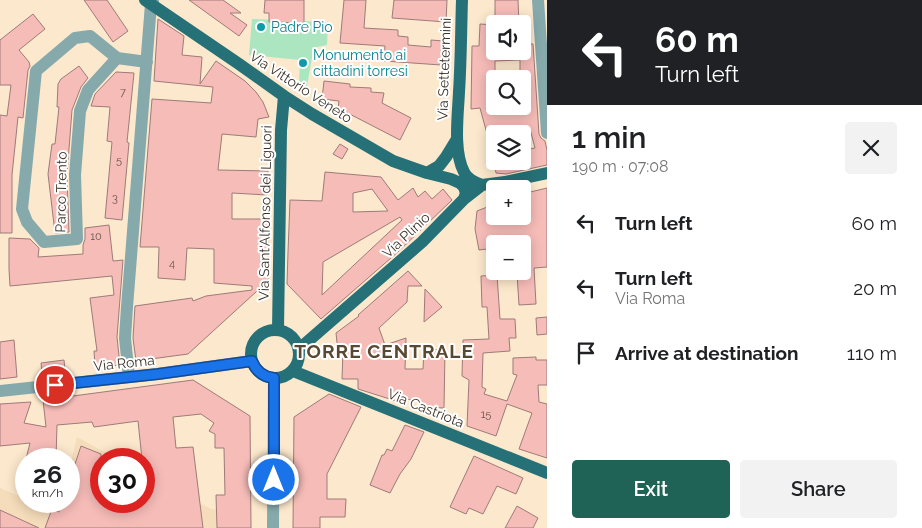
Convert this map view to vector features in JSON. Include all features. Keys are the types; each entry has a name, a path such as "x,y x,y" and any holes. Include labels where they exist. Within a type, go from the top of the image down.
{"main road":[{"name":"Via Settetermini","path":"462,0 457,139 460,164 464,174 482,185"},
{"name":"Via Vittorio Veneto","path":"150,1 312,114 393,161 460,183 466,193 464,199"},
{"name":"Via Sant'Alfonso dei Liguori","path":"278,330 281,130 284,96"},
{"path":"427,173 438,166 446,157 457,139"},
{"path":"482,185 547,173"},
{"name":"Via Plinio","path":"299,349 422,242 464,199 482,185"},
{"path":"270,330 278,330 290,335 297,342 299,349 300,357 298,363 286,376 274,378 264,376 252,361 251,352 253,344 270,330"},
{"name":"Via Castriota","path":"293,370 547,473"}],"street":[{"path":"538,0 547,133"},
{"path":"129,377 125,338 147,62 150,1"},
{"name":"Parco Trento","path":"90,36 117,58 88,90 80,111 75,175 77,240 44,242 27,222 22,209 36,70 74,38 90,36"},
{"path":"117,58 147,62"},
{"name":"Via Roma","path":"0,391 252,361"},
{"path":"274,378 274,528"}],"shaded area":[{"path":"77,437 97,448 90,448 90,513 155,513 155,479 211,509 232,511 232,528 0,528 0,488 15,494 15,513 80,513 80,448 74,448"}],"green space":[{"path":"252,19 328,22 327,45 317,47 313,52 307,86 301,87 299,85 300,60 249,55"}],"building":[{"path":"84,0 107,0 128,31 113,42"},
{"path":"189,0 223,0 241,13 230,13 247,25 239,36"},
{"path":"265,0 304,0 304,23 269,22 269,13 264,13"},
{"path":"344,0 366,0 364,28 398,30 398,36 408,37 408,45 431,47 431,40 443,41 441,65 384,61 385,46 340,43"},
{"path":"394,0 447,0 446,22 392,18"},
{"path":"495,0 518,0 519,15 495,15"},
{"path":"33,14 45,29 19,50 30,66 23,118 18,117 12,175 12,233 0,233 0,115 7,116 11,85 0,85 0,40"},
{"path":"158,19 184,36 182,55 202,57 200,84 216,61 245,81 263,102 269,117 258,119 256,137 222,134 218,170 268,171 267,195 232,193 232,219 268,219 268,281 188,354 136,361 133,338 135,306 192,298 193,301 206,296 252,290 252,286 214,283 214,249 187,248 185,280 158,278 159,247 140,247 152,99 211,103 213,87 154,81"},
{"path":"480,24 486,24 486,60 520,60 531,60 531,44 533,44 539,134 545,141 547,165 531,169 531,149 535,148 531,125 486,125 486,130 480,108 471,109 472,46 479,46"},
{"path":"79,66 88,78 81,87 72,110 67,175 69,232 55,233 48,174 52,144 55,144 59,107 57,107 58,84 61,79"},
{"path":"116,72 134,73 122,220 105,218 112,142 107,141 110,107 91,106 95,94"},
{"path":"324,81 350,84 350,87 371,88 371,92 384,93 382,103 411,118 400,140 338,108 339,101 322,99"},
{"path":"340,144 348,149 342,159 333,154"},
{"path":"496,170 524,170 506,174 496,173"},
{"path":"325,172 381,177 398,200 413,188 418,197 425,191 432,199 443,189 452,200 399,251 321,319 287,284 290,200 322,201","holes":["372,189 388,211 353,212 353,193","400,217 402,220 322,295 323,262"]},
{"path":"547,188 547,267 534,268 536,304 519,305 517,280 531,280 531,235 486,235 486,249 479,250 475,229 477,211 486,208 486,225 531,225 531,192"},
{"path":"109,225 113,261 123,260 117,337 120,365 95,367 94,351 97,351 90,298 114,295 112,276 10,286 9,238 30,239 39,248 38,257 83,254 85,228"},
{"path":"408,271 422,286 408,286 407,302 379,328 385,345 406,338 405,369 423,369 424,349 445,350 444,408 421,407 421,400 396,399 396,401 358,389 358,379 342,379 343,351 338,352 336,333 359,316"},
{"path":"481,276 486,276 486,280 497,280 500,319 515,319 516,338 509,338 510,351 483,353 482,387 486,389 484,394 507,401 517,375 513,374 513,358 536,357 536,360 547,360 547,385 538,385 539,402 547,404 547,458 519,449 532,413 507,404 496,436 467,426 469,380 462,376 463,340 489,339 487,307 482,307"},
{"path":"425,289 442,307 424,322"},
{"path":"547,317 547,334 537,335 536,318"},
{"path":"14,340 17,377 0,379 0,342"},
{"path":"64,360 65,370 42,373 41,363"},
{"path":"193,380 250,416 251,528 217,528 216,495 225,495 224,448 215,448 215,434 209,431 214,423 201,414 173,417 176,448 193,447 203,528 45,528 51,513 80,513 81,446 90,450 90,513 155,513 155,448 141,448 138,421 94,427 92,422 57,425 56,448 29,448 30,443 0,446 0,404 31,402 24,423 46,427 43,400"},
{"path":"329,394 361,407 327,474 327,499 346,499 345,517 320,517 320,528 293,528 294,417"},
{"path":"405,425 424,432 411,459 390,493 370,485 382,455 384,455 387,449 392,451"},
{"path":"474,456 523,478 516,494 497,486 483,514 469,508 466,514 450,507"},
{"path":"517,506 538,518 533,528 505,528"},
{"path":"0,510 39,528 0,528"}],"place":[{"name":"Padre Pio","path":"261,27"},
{"name":"Monumento ai cittadini torresi","path":"303,63"}],"district":[{"name":"TORRE CENTRALE","path":"384,351"}],"route":[{"path":"55,385 158,374 252,361 260,373 269,378 274,378 274,480"}]}
